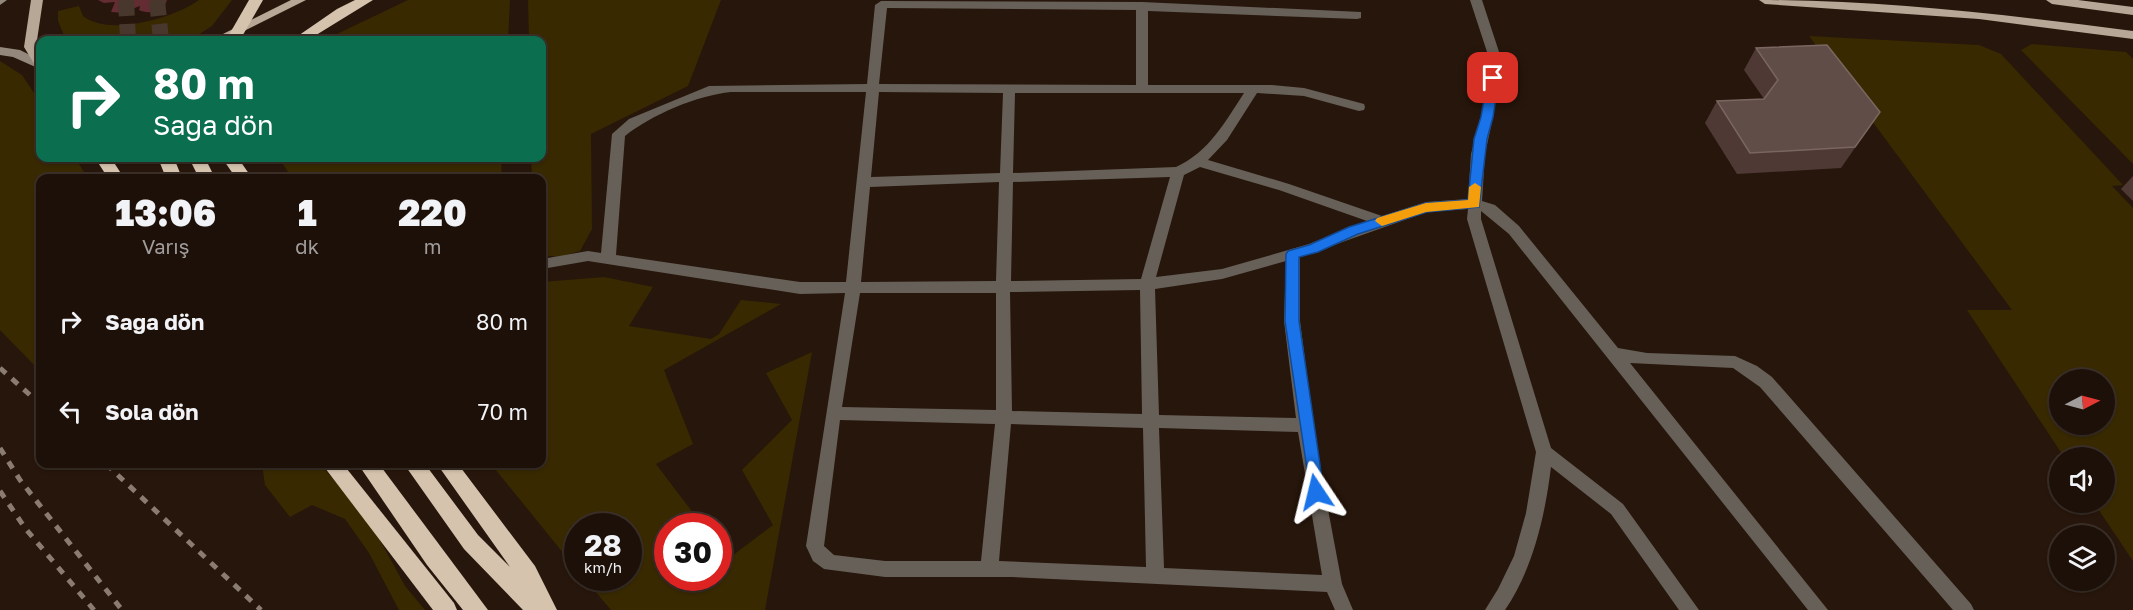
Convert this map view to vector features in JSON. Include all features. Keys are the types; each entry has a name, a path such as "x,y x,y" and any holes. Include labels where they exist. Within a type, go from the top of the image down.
{"highway":[{"path":"236,35 256,0"},
{"path":"305,36 342,12 366,0"},
{"path":"335,468 446,610"},
{"path":"371,468 435,558 477,610"},
{"path":"417,468 471,542 538,610"},
{"path":"450,468 527,573 546,610"}],"main road":[{"path":"36,58 30,47 37,0"},
{"path":"236,35 300,0"},
{"path":"1765,0 1979,15 2133,35"},
{"path":"2052,0 2133,12"},
{"path":"0,51 16,53 36,63"}],"street":[{"path":"1476,0 1496,61 1487,117 1480,139 1474,219 1544,452 1541,489 1529,536 1503,600 1494,610"},
{"path":"1333,584 990,569 885,569 830,563 819,555 815,546 833,413 854,288 881,5 1142,6 1357,15"},
{"path":"1142,6 1142,88"},
{"path":"608,259 619,134 634,122 709,90 873,87 1253,89 1304,92 1359,107"},
{"path":"990,569 1004,417 1003,287 1009,88"},
{"path":"864,182 1178,172 1200,162 1213,149 1253,89"},
{"path":"1200,162 1284,187 1381,221"},
{"path":"1155,575 1148,284 1178,172"},
{"path":"546,263 588,256 800,288 1148,284 1222,274 1293,254 1426,207 1474,204 1490,209 1514,230 1819,610"},
{"path":"1293,254 1292,321 1306,425 1333,584 1344,610"},
{"path":"1614,354 1647,359 1735,362 1751,369 1773,390 1965,610"},
{"path":"833,413 1306,425"},
{"path":"1544,452 1617,509 1689,610"}],"shaded area":[{"path":"98,0 167,0 163,7 156,11 139,10 140,6 124,13 111,12 115,2 104,3"},
{"path":"199,0 232,0 212,26 196,36 64,36 58,21 58,11 79,6 83,16 94,22 109,25 141,23 188,7"},
{"path":"408,0 510,0 508,36 335,36"},
{"path":"528,0 721,0 688,86 591,134 592,229 580,251 559,257 546,255 546,174 532,174 531,162 546,162 546,36 529,36"},
{"path":"1809,36 1979,45 2001,54 2123,185 2112,186 2133,208 2133,561 2115,534 2115,525 2109,525 2101,513 2115,513 2115,447 2057,447 2049,435 2115,435 2115,369 2049,369 2049,434 1967,310 2012,310"},
{"path":"2032,44 2126,52 2133,59 2133,164 2021,50"},
{"path":"0,61 22,75 36,96 36,162 78,162 85,174 36,174 36,367 0,330"},
{"path":"282,162 502,162 501,174 289,174"},
{"path":"604,277 653,287 629,326 711,339 719,334 741,300 781,304 664,370 693,444 656,464 693,513 654,513 654,591 732,591 732,556 773,525 742,470 792,420 766,373 812,352 765,610 611,610 595,591 642,591 642,513 564,513 564,554 494,468 546,468 546,282"},
{"path":"263,468 324,468 369,520 405,586 425,610 399,610 369,553 345,519 312,505 290,517 265,485"}],"building":[{"path":"1827,45 1880,112 1855,147 1750,153 1717,101 1764,99 1778,80 1756,48"}],"tunnel":[{"path":"126,0 128,36"},
{"path":"157,0 161,36"}],"railway":[{"path":"0,368 36,400"},
{"path":"0,448 20,480 122,610"},
{"path":"110,468 261,610"},
{"path":"0,491 25,528 94,610"}],"slow traffic":[{"path":"1382,221 1426,207 1474,204 1475,187"}],"route":[{"path":"1316,492 1292,321 1293,254 1426,207 1474,204 1480,139 1487,117 1493,78"}]}
